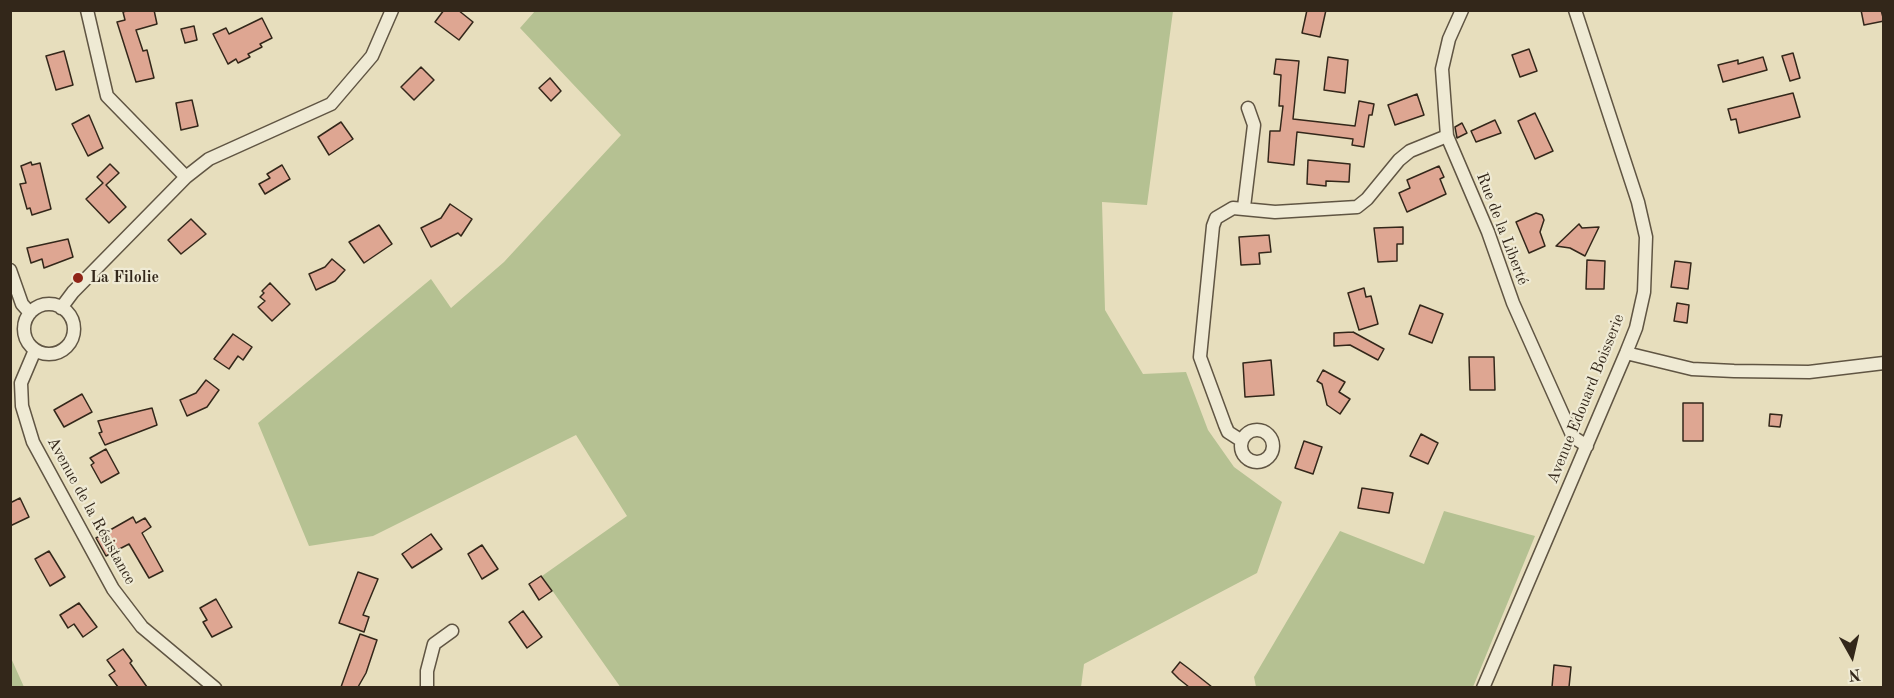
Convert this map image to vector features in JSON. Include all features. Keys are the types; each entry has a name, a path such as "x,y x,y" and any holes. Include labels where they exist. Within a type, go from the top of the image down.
{"street":[{"path":"87,10 108,96 186,177"},
{"path":"62,308 73,292 186,177 209,159 331,104 372,56 392,10"},
{"name":"Rue de la Liberté","path":"1462,10 1449,39 1442,69 1447,136 1488,232 1513,303 1573,437 1587,446"},
{"name":"Avenue Edouard Boisserie","path":"1483,687 1626,353 1636,328 1644,292 1646,237 1622,147 1575,10"},
{"path":"1244,207 1254,125 1248,108"},
{"path":"1242,441 1228,432 1200,357 1213,226 1224,211 1244,207 1275,212 1357,207 1367,200 1399,160 1410,151 1447,136"},
{"path":"10,270 22,304 30,313"},
{"path":"43,305 57,305 62,308 68,312 74,324 74,334 70,345 58,353 47,355 35,350 27,341 24,326 30,313 43,305"},
{"name":"Avenue de la Résistance","path":"35,350 21,383 22,406 33,442 113,589 142,627 215,687"},
{"path":"1626,353 1692,369 1734,371 1809,372 1884,363"},
{"path":"427,687 427,671 434,644 452,631"}],"green space":[{"path":"535,11 1173,11 1147,205 1102,202 1105,310 1143,374 1186,372 1208,430 1234,467 1282,502 1257,573 1084,664 1081,687 621,688 542,576 627,516 576,435 373,536 309,546 258,423 431,279 451,308 504,262 621,135 520,28"},
{"path":"1444,511 1535,536 1473,687 1256,687 1254,677 1340,531 1424,564"},
{"path":"11,658 24,687 11,687"}],"building":[{"path":"154,10 157,24 136,30 143,51 147,50 154,78 136,82 117,22 125,20 123,12"},
{"path":"444,10 458,10 473,22 459,40 435,22"},
{"path":"1307,10 1326,10 1320,37 1302,33"},
{"path":"1861,10 1881,10 1884,21 1864,25"},
{"path":"262,18 272,38 260,44 262,47 248,54 250,57 238,63 236,59 228,64 213,34 226,28 229,34"},
{"path":"194,26 197,40 185,43 181,29"},
{"path":"1529,49 1537,71 1520,77 1512,55"},
{"path":"64,51 73,85 56,90 46,56"},
{"path":"1793,53 1800,78 1790,81 1782,56"},
{"path":"1328,57 1348,60 1345,93 1324,90"},
{"path":"1763,57 1767,70 1723,82 1718,65 1738,60 1738,64"},
{"path":"1276,59 1299,61 1293,119 1355,126 1359,101 1374,104 1372,115 1369,115 1364,147 1352,145 1353,139 1297,132 1294,165 1268,162 1270,131 1280,131 1283,106 1279,106 1281,75 1274,74"},
{"path":"421,67 434,80 414,100 401,87"},
{"path":"550,78 561,91 551,101 539,88"},
{"path":"1793,93 1800,117 1739,133 1736,119 1731,120 1728,109"},
{"path":"1417,94 1424,115 1395,125 1388,105"},
{"path":"192,100 198,126 181,130 176,103"},
{"path":"1535,113 1553,151 1535,159 1518,121"},
{"path":"89,115 103,148 88,156 72,124"},
{"path":"1495,120 1501,133 1476,142 1471,131"},
{"path":"341,122 353,139 329,155 318,137"},
{"path":"1462,123 1467,133 1457,138 1455,127"},
{"path":"1308,160 1350,164 1349,182 1326,181 1326,186 1307,184"},
{"path":"31,162 32,165 40,163 51,209 32,215 30,208 27,209 20,184 26,183 21,166"},
{"path":"110,164 119,173 106,185 126,207 109,223 86,199 103,183 97,177"},
{"path":"282,165 290,179 265,194 259,184 270,178 267,174"},
{"path":"1439,166 1444,177 1440,179 1446,194 1407,212 1399,193 1410,188 1407,180"},
{"path":"450,204 472,219 461,236 458,233 431,247 421,228 441,218"},
{"path":"1536,213 1542,215 1544,220 1540,232 1545,246 1529,253 1516,222"},
{"path":"191,219 206,234 181,254 168,240"},
{"path":"1579,224 1582,228 1599,227 1585,256 1570,248 1556,246"},
{"path":"379,225 392,244 364,263 349,242"},
{"path":"1403,227 1403,244 1397,244 1397,261 1378,262 1374,228"},
{"path":"1269,235 1271,252 1259,253 1260,264 1241,265 1239,237"},
{"path":"68,239 73,257 44,268 42,259 31,263 27,248"},
{"path":"332,259 345,270 335,281 316,290 309,274 325,267"},
{"path":"1587,260 1605,261 1604,289 1586,289"},
{"path":"1675,261 1691,263 1688,289 1671,287"},
{"path":"270,283 290,304 272,321 258,307 265,301 260,297 264,293 262,291"},
{"path":"1364,288 1366,297 1371,296 1378,324 1359,330 1348,293"},
{"path":"1677,303 1689,305 1687,323 1674,321"},
{"path":"1420,305 1443,314 1432,343 1409,334"},
{"path":"1353,332 1384,349 1378,360 1350,345 1334,346 1334,333"},
{"path":"233,334 252,347 243,360 238,356 229,369 214,359"},
{"path":"1469,357 1494,357 1495,390 1470,390"},
{"path":"1271,360 1274,395 1245,397 1243,363"},
{"path":"1323,370 1345,382 1339,392 1350,399 1340,414 1327,405 1322,384 1317,381"},
{"path":"206,380 219,390 207,407 187,416 180,400 196,393"},
{"path":"82,394 92,412 64,427 54,410"},
{"path":"1683,403 1703,403 1703,441 1683,441"},
{"path":"152,408 157,425 105,445 99,433 102,432 98,421"},
{"path":"1770,414 1782,415 1780,427 1769,426"},
{"path":"1421,434 1438,443 1428,464 1410,456"},
{"path":"1304,441 1322,447 1313,474 1295,468"},
{"path":"106,449 119,473 101,483 91,465 94,463 90,458"},
{"path":"1362,488 1393,493 1389,513 1358,508"},
{"path":"20,498 29,517 10,526 10,503"},
{"path":"133,517 136,523 145,518 151,527 142,533 163,571 149,578 129,544 106,556 96,538"},
{"path":"431,534 442,549 412,568 402,554"},
{"path":"482,545 498,569 482,579 468,554"},
{"path":"49,551 65,577 50,586 35,559"},
{"path":"358,572 378,579 363,615 369,617 364,632 339,623"},
{"path":"541,576 552,591 539,600 529,584"},
{"path":"216,599 232,627 212,637 203,622 207,620 200,608"},
{"path":"79,603 97,627 83,637 74,624 68,628 60,615"},
{"path":"523,611 542,637 527,648 509,622"},
{"path":"360,634 377,640 366,673 358,687 341,687"},
{"path":"123,649 147,687 118,687 109,675 115,671 107,660"},
{"path":"1180,662 1212,687 1189,687 1172,672"},
{"path":"1554,665 1571,667 1569,687 1552,687"}],"place":[{"name":"La Filolie","path":"78,278"}]}
